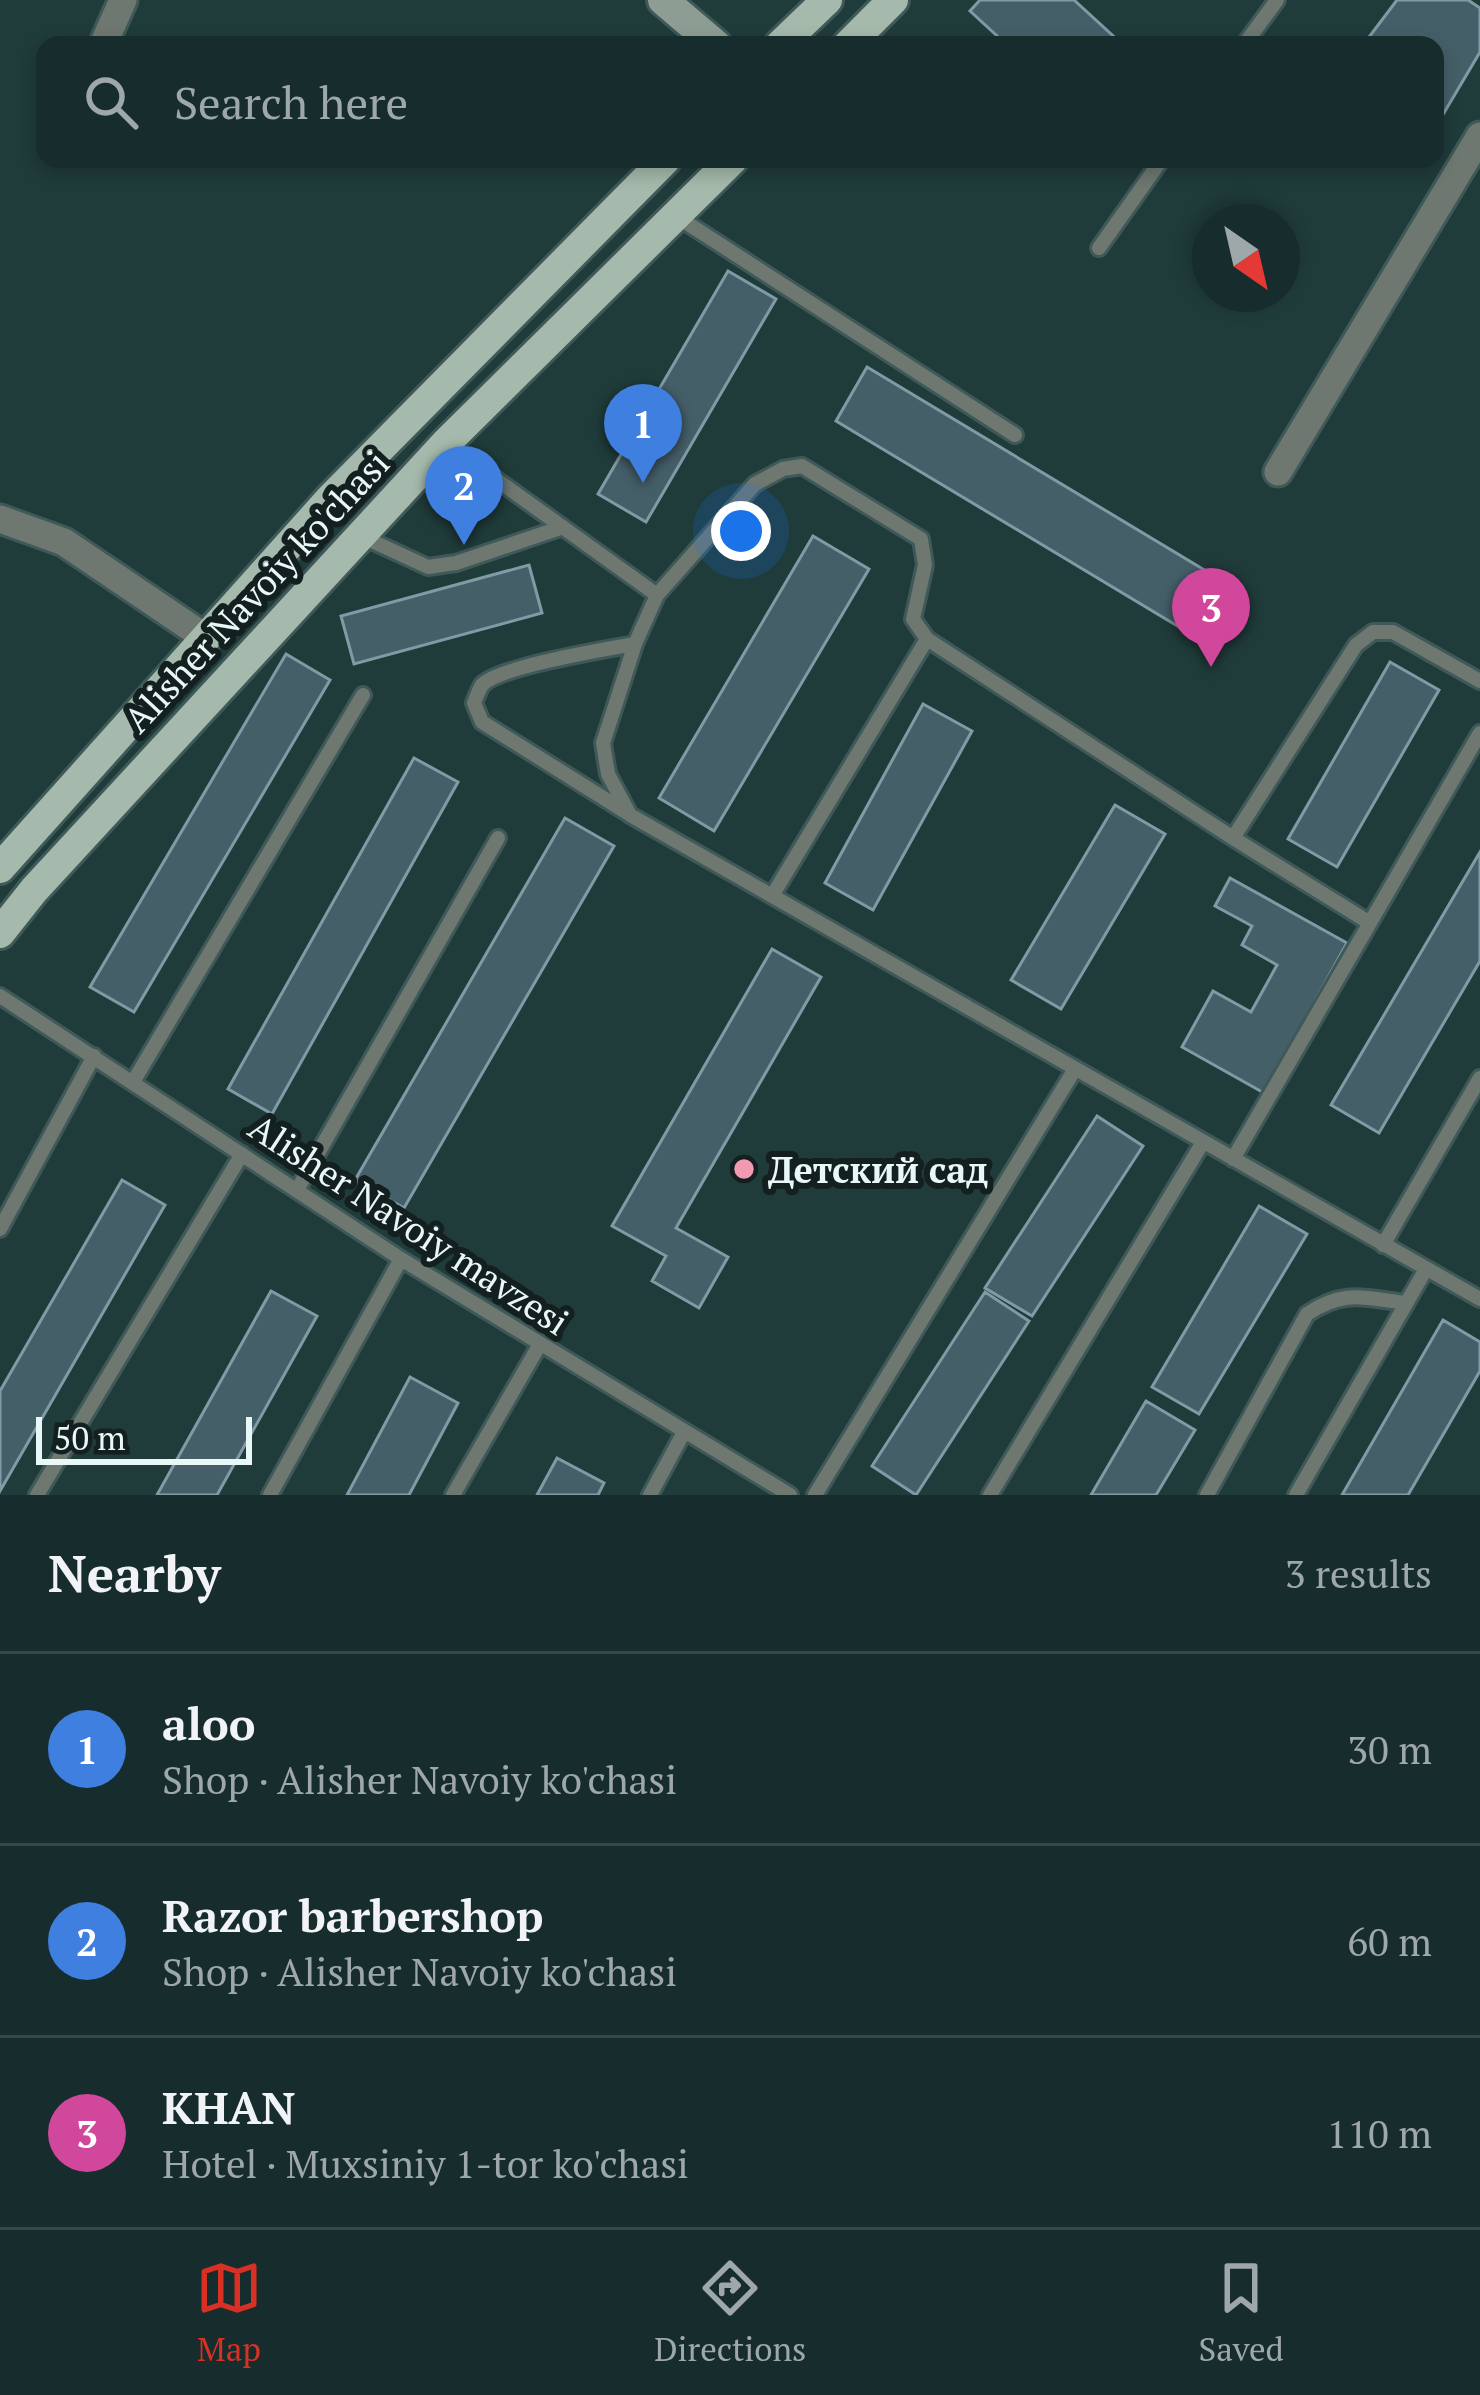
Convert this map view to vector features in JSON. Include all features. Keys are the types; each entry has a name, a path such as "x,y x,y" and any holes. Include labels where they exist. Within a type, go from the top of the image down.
{"main road":[{"path":"663,0 705,36"},
{"path":"789,36 827,0"},
{"path":"857,36 893,0"},
{"name":"Alisher Navoiy ko'chasi","path":"0,868 330,499 657,168"},
{"name":"Alisher Navoiy ko'chasi","path":"0,934 34,890 446,443 724,168"}],"street":[{"path":"108,36 123,0"},
{"path":"1278,472 1480,136"},
{"path":"0,519 64,542 206,638"}],"lane":[{"path":"1250,36 1276,0"},
{"path":"1099,248 1156,168"},
{"path":"676,216 1015,435"},
{"path":"446,443 657,595"},
{"path":"630,814 608,774 603,743 635,644 657,595 754,484 802,466 921,538 926,565 913,619 927,639 1370,923"},
{"path":"361,536 428,568 562,527"},
{"path":"1232,838 1356,645 1373,632 1393,632 1480,681"},
{"path":"772,896 927,639"},
{"path":"635,644 564,657 492,678 481,686 474,703 482,722 630,814 1480,1299"},
{"path":"134,1082 363,694"},
{"path":"1233,1159 1480,733"},
{"path":"297,1190 498,838"},
{"name":"Alisher Navoiy mavzesi","path":"0,996 401,1258 790,1495"},
{"path":"0,1228 94,1056"},
{"path":"815,1495 1076,1069"},
{"path":"1383,1245 1480,1078"},
{"path":"990,1495 1203,1142"},
{"path":"37,1495 242,1154"},
{"path":"270,1495 401,1258"},
{"path":"1296,1495 1426,1269"},
{"path":"1207,1495 1307,1314 1329,1299 1406,1303"},
{"path":"453,1495 540,1344"},
{"path":"650,1495 684,1432"}],"building":[{"path":"980,0 1074,0 1113,36 997,36 970,11"},
{"path":"1397,0 1468,0 1480,8 1480,52 1444,113 1444,36 1370,36"},
{"path":"728,271 776,299 646,522 598,494"},
{"path":"867,367 1241,592 1209,645 836,421"},
{"path":"813,536 869,569 714,831 659,798"},
{"path":"529,565 542,613 354,664 341,616"},
{"path":"286,654 330,680 134,1012 90,987"},
{"path":"1390,662 1439,690 1337,867 1288,839"},
{"path":"923,704 972,731 873,910 825,883"},
{"path":"414,758 458,782 272,1114 228,1089"},
{"path":"1115,805 1165,834 1061,1009 1011,980"},
{"path":"565,818 614,846 404,1208 355,1180"},
{"path":"1480,852 1480,961 1379,1133 1331,1105"},
{"path":"1230,878 1347,943 1264,1093 1182,1047 1213,991 1251,1012 1277,965 1242,945 1252,926 1215,906"},
{"path":"772,949 821,977 676,1228 728,1257 699,1308 652,1281 666,1256 612,1226"},
{"path":"1097,1116 1143,1146 1032,1316 985,1288"},
{"path":"122,1180 165,1205 0,1491 0,1391"},
{"path":"1259,1206 1307,1234 1199,1414 1152,1387"},
{"path":"271,1291 317,1316 217,1495 157,1495"},
{"path":"985,1292 1029,1321 916,1495 872,1466"},
{"path":"1443,1320 1480,1342 1480,1371 1408,1495 1342,1495"},
{"path":"410,1377 458,1403 409,1495 347,1495"},
{"path":"1146,1401 1195,1430 1156,1495 1091,1495"},
{"path":"557,1458 604,1483 598,1495 537,1495"}],"place":[{"name":"aloo","path":"643,483"},
{"name":"Razor barbershop","path":"464,545"},
{"name":"KHAN","path":"1211,667"},
{"name":"Детский сад","path":"744,1169"}]}
